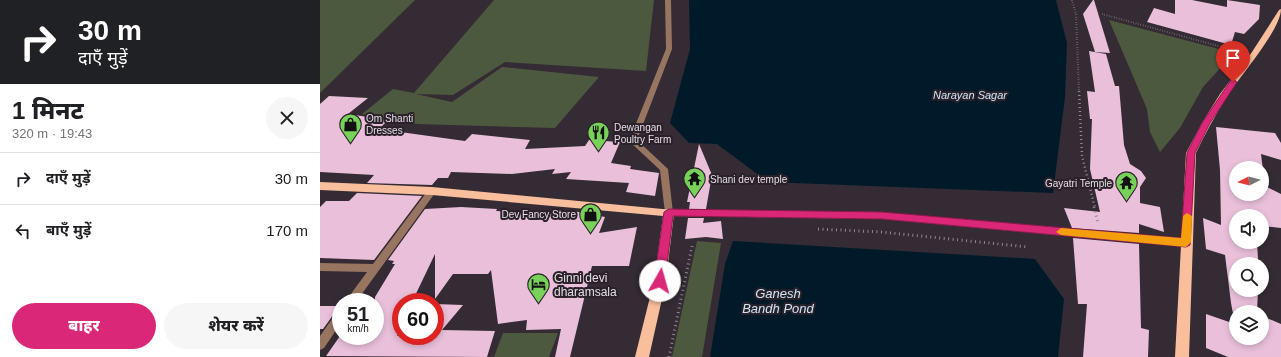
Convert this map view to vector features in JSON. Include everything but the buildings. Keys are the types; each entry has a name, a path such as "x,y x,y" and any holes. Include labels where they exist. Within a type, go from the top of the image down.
{"main road":[{"path":"1182,357 1191,153 1206,123 1224,94 1280,14"},
{"path":"320,186 432,191 669,212 882,216 1186,242"},
{"path":"642,357 660,281 669,212"}],"street":[{"path":"668,0 669,49 633,141 664,169 669,212"},
{"path":"356,293 432,191"},
{"path":"320,267 374,268"},
{"path":"320,345 332,328"}],"path":[{"path":"1072,0 1076,14 1082,156 1100,235"},
{"path":"1102,14 1252,56"},
{"path":"881,232 1028,247"},
{"path":"669,357 692,246"}],"green space":[{"path":"320,0 415,0 320,93"},
{"path":"494,0 654,0 646,71 505,62 453,95 416,94 452,102 502,67 599,77 555,128 417,124 362,114 393,89 414,93"},
{"path":"1109,20 1234,53 1203,87 1180,128 1160,152 1150,132 1147,109"},
{"path":"697,241 721,243 702,357 672,357"},
{"path":"503,333 558,333 549,357 494,357"}],"water":[{"name":"Narayan Sagar","path":"689,0 1056,0 1067,43 1065,97 1053,193 768,182 717,144 689,143 670,123 690,49"},
{"name":"Ganesh Bandh Pond","path":"733,241 1035,259 1064,299 1058,357 710,357 725,264"}],"slow traffic":[{"path":"1061,232 1186,242 1187,216"}],"place":[{"name":"Om Shanti Dresses","path":"350,144"},
{"name":"Dewangan Poultry Farm","path":"598,152"},
{"name":"Shani dev temple","path":"695,198"},
{"name":"Gayatri Temple","path":"1127,202"},
{"name":"Dev Fancy Store","path":"591,234"},
{"name":"Ginni devi dharamsala","path":"539,304"}],"route":[{"path":"660,281 669,212 882,216 1186,242 1191,153 1206,123 1233,82"}]}
